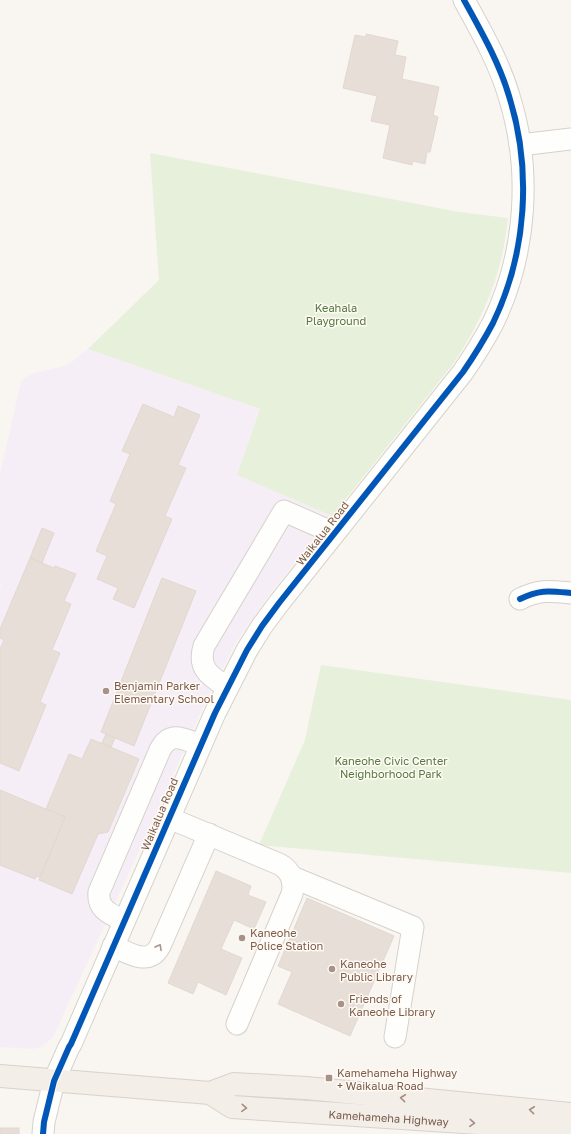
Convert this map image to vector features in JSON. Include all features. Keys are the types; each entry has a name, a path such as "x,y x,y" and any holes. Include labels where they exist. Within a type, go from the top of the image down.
{"main road":[{"name":"Kamehameha Highway","path":"0,1076 210,1093 234,1084 299,1088 571,1114"},
{"name":"Kamehameha Highway","path":"210,1093 232,1108 571,1129"}],"street":[{"name":"Waikalua Road","path":"43,1134 44,1122 54,1081 200,745 227,687 247,650 262,626 334,532 463,372 480,348 504,295 513,267 523,209 523,180 520,145 509,96 499,69 464,0"},
{"path":"520,145 571,139"},
{"path":"227,687 208,674 203,664 202,652 204,646 284,511 334,532"},
{"path":"520,599 536,592 544,591 571,593"},
{"path":"124,921 104,910 99,902 99,892 157,757 163,744 172,738 182,738 200,745"},
{"path":"169,818 279,864 285,867 292,877 294,889 237,1024"},
{"path":"113,946 139,957 145,958 155,954 160,946 208,834"},
{"path":"292,877 412,927 395,1037"}],"shaded area":[{"name":"Benjamin Parker Elementary School","path":"88,349 260,409 237,475 332,516 269,595 236,643 203,707 152,823 53,1037 43,1046 33,1049 0,1047 0,474 21,381 31,374 68,365"}],"green space":[{"name":"Keahala Playground","path":"150,153 459,212 508,218 501,258 490,295 464,347 453,364 332,516 237,475 260,409 88,349 159,280"},
{"name":"Kaneohe Civic Center Neighborhood Park","path":"321,665 571,700 571,873 259,845 305,740"}],"building":[{"path":"366,34 398,41 395,55 406,57 402,79 439,87 433,115 438,117 430,152 427,152 425,164 413,161 412,165 383,158 390,125 371,121 377,96 343,88 355,35 366,37"},
{"path":"143,404 174,417 178,406 200,415 178,465 186,468 165,516 172,519 134,608 113,599 118,588 97,579 107,556 96,551 116,504 110,501 130,454 122,451"},
{"path":"42,528 54,533 42,563 30,558"},
{"path":"30,558 54,568 55,566 76,574 64,601 71,604 52,650 60,653 40,702 46,705 19,771 0,763 0,649 4,640 0,638 0,629"},
{"path":"162,578 196,591 134,746 101,732"},
{"path":"106,734 115,738 111,747 102,743"},
{"path":"91,739 139,759 108,832 98,834 72,894 39,880 65,817 46,809 69,754 82,759"},
{"path":"0,790 65,817 40,877 36,876 35,879 0,865"},
{"path":"216,871 251,886 248,895 266,902 254,929 234,920 221,949 242,958 226,995 198,982 193,994 168,983"},
{"name":"Kaneohe Public Library","path":"307,898 394,936 350,1036 278,1004 292,972 278,966"},
{"path":"0,1128 19,1128 19,1134 0,1134"}],"cycle path":[{"path":"43,1134 44,1122 54,1081 215,713 247,650 279,603 463,372 490,329 504,296 513,268 519,240 523,181 521,152 516,124 505,83 489,47 464,0"},
{"path":"520,599 539,592 571,593"}],"place":[{"name":"Benjamin Parker Elementary School","path":"106,691"},
{"name":"Kaneohe Police Station","path":"242,938"},
{"name":"Kaneohe Public Library","path":"332,969"},
{"name":"Friends of Kaneohe Library","path":"341,1004"},
{"name":"Kamehameha Highway + Waikalua Road","path":"329,1078"}]}
